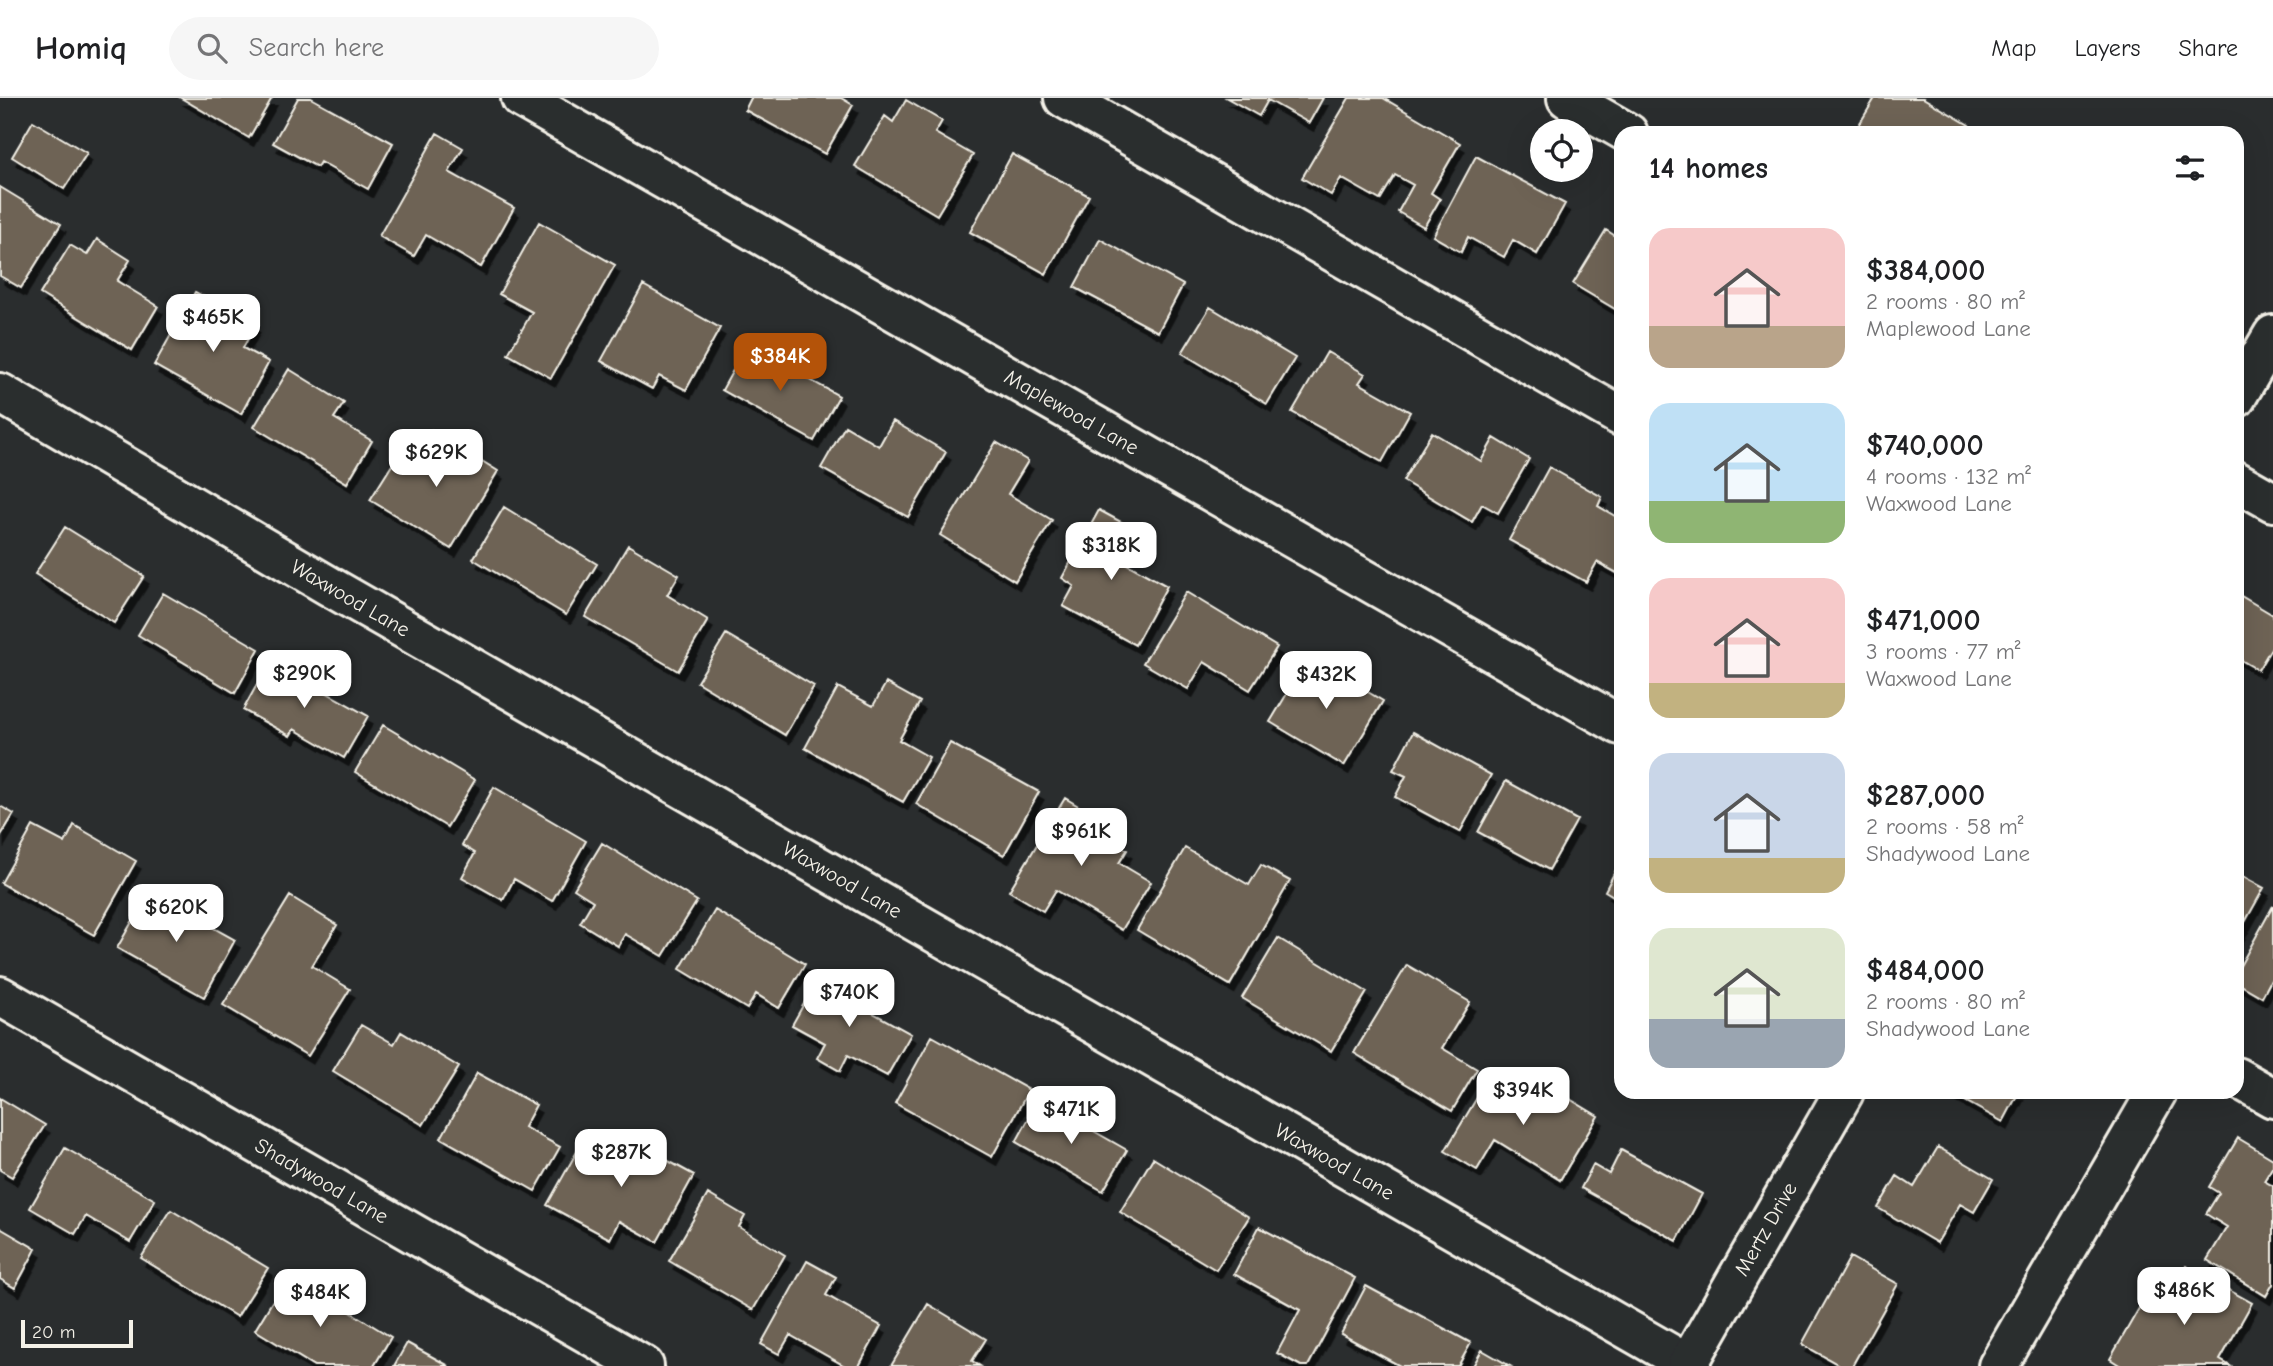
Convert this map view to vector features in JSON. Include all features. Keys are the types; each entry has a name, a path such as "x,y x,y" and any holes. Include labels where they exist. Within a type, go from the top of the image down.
{"street":[{"name":"Maplewood Lane","path":"521,98 1614,722"},
{"path":"1064,98 1614,413"},
{"path":"1567,98 1616,126"},
{"path":"2244,384 2273,335"},
{"name":"Waxwood Lane","path":"0,393 341,593 1688,1365"},
{"path":"2244,486 2273,502"},
{"name":"Shadywood Lane","path":"0,996 644,1366"},
{"path":"2244,1082 2273,1098"},
{"name":"Mertz Drive","path":"1688,1365 1840,1099"},
{"path":"1998,1366 2153,1099"}],"building":[{"path":"181,98 272,98 249,138"},
{"path":"298,98 311,98 393,143 368,189 320,162 317,167 273,143"},
{"path":"751,98 841,98 853,105 825,154 745,110"},
{"path":"1227,98 1323,98 1309,123 1268,100 1259,116"},
{"path":"1349,98 1383,98 1460,143 1431,193 1440,199 1424,227 1398,212 1413,185 1395,175 1380,200 1341,178 1331,195 1302,178"},
{"path":"1875,98 1923,98 1969,125 1968,126 1858,126"},
{"path":"906,100 942,121 935,133 973,155 937,215 855,166 885,116 893,122"},
{"path":"33,121 87,153 64,189 12,157"},
{"path":"437,133 463,148 449,172 514,208 481,267 426,235 414,256 379,236"},
{"path":"1012,154 1089,196 1046,274 970,232"},
{"path":"1476,156 1565,204 1537,254 1513,240 1504,257 1468,237 1461,252 1433,236"},
{"path":"0,187 61,224 21,288 0,276"},
{"path":"539,222 615,265 551,378 508,354 532,312 499,294"},
{"path":"1606,230 1614,235 1614,308 1573,284"},
{"path":"97,239 130,260 117,281 158,306 132,350 40,294 70,245 87,255"},
{"path":"1100,239 1183,285 1158,332 1074,287"},
{"path":"643,285 720,328 686,390 659,376 652,389 601,361"},
{"path":"195,292 255,325 243,348 269,362 241,414 154,365"},
{"path":"1210,307 1295,358 1267,404 1182,353"},
{"path":"747,345 839,396 814,441 722,390"},
{"path":"1327,352 1365,374 1359,383 1410,412 1382,462 1292,412"},
{"path":"289,369 344,403 334,418 372,441 347,483 254,427"},
{"path":"893,421 946,452 908,517 821,468 845,426 879,446"},
{"path":"432,430 498,471 451,549 370,500 397,457 411,465"},
{"path":"1432,432 1481,461 1494,438 1529,459 1498,513 1482,504 1472,522 1403,481"},
{"path":"996,442 1028,461 1008,494 1052,520 1015,581 940,535"},
{"path":"1549,467 1602,497 1598,506 1614,515 1614,571 1597,562 1586,582 1509,540"},
{"path":"504,507 597,564 566,615 473,559"},
{"path":"1099,510 1132,528 1116,558 1167,586 1135,645 1063,606 1074,586 1062,578"},
{"path":"65,527 144,576 114,623 35,574"},
{"path":"628,545 679,575 667,595 708,620 678,671 585,617"},
{"path":"1186,592 1277,647 1250,690 1204,662 1188,689 1143,663"},
{"path":"163,593 259,649 235,693 138,635"},
{"path":"2244,598 2273,615 2273,645 2258,670 2244,662"},
{"path":"726,634 814,686 785,735 697,682"},
{"path":"1309,657 1383,701 1344,766 1270,722"},
{"path":"270,661 368,716 344,758 294,729 290,736 243,710"},
{"path":"886,683 920,702 899,740 929,757 903,802 805,748 838,687 873,706"},
{"path":"383,725 475,780 447,827 355,772"},
{"path":"1413,732 1491,775 1460,832 1395,797 1406,776 1393,770"},
{"path":"950,743 1039,792 1004,855 916,804"},
{"path":"1506,781 1577,820 1549,870 1478,832"},
{"path":"494,787 586,841 552,901 514,879 503,900 462,877 475,853 462,845"},
{"path":"1065,798 1112,826 1105,837 1127,850 1119,863 1151,882 1122,930 1056,890 1043,911 1009,891"},
{"path":"0,806 14,814 0,837"},
{"path":"74,825 136,861 94,935 1,883 33,826 65,843"},
{"path":"602,843 697,901 663,956 625,934 618,946 580,923 593,901 574,889"},
{"path":"1185,848 1249,885 1261,865 1290,881 1230,985 1137,930"},
{"path":"1614,874 1614,896 1605,891"},
{"path":"2244,877 2264,888 2244,924"},
{"path":"149,892 235,940 204,997 117,948"},
{"path":"290,896 337,925 312,966 350,989 308,1056 223,1005"},
{"path":"2273,906 2273,981 2271,980 2262,997 2244,987 2244,959"},
{"path":"715,910 805,964 779,1008 756,994 747,1009 680,969"},
{"path":"1278,938 1367,992 1331,1051 1242,998"},
{"path":"1407,965 1470,1002 1442,1048 1477,1069 1452,1111 1354,1053"},
{"path":"820,975 851,993 848,999 911,1034 887,1076 848,1055 840,1071 817,1058 825,1043 792,1025"},
{"path":"361,1025 394,1044 401,1032 459,1067 423,1125 333,1071"},
{"path":"932,1036 1029,1090 992,1157 895,1103"},
{"path":"477,1073 536,1105 524,1127 560,1147 535,1191 441,1138"},
{"path":"1490,1076 1528,1098 1538,1080 1598,1116 1560,1180 1495,1140 1477,1170 1445,1151"},
{"path":"0,1098 45,1125 12,1177 0,1170"},
{"path":"1962,1099 2015,1099 2003,1122"},
{"path":"1039,1100 1127,1150 1103,1191 1016,1142"},
{"path":"617,1133 694,1175 657,1242 619,1221 610,1239 547,1205 584,1139 607,1152"},
{"path":"2238,1138 2273,1159 2273,1166 2264,1181 2273,1186 2273,1284 2266,1296 2207,1260 2227,1227 2206,1214 2219,1193 2209,1187"},
{"path":"1938,1147 1993,1179 1974,1212 1960,1204 1937,1243 1878,1208 1897,1176 1914,1187"},
{"path":"65,1148 155,1200 130,1242 86,1216 75,1234 30,1208"},
{"path":"1621,1150 1702,1194 1677,1241 1581,1188 1593,1165 1609,1174"},
{"path":"1153,1158 1249,1217 1216,1270 1120,1212"},
{"path":"708,1194 745,1216 739,1227 785,1255 753,1310 669,1261"},
{"path":"171,1210 268,1268 237,1317 141,1258"},
{"path":"1259,1227 1355,1278 1308,1366 1301,1366 1277,1353 1300,1310 1234,1274"},
{"path":"0,1228 36,1249 15,1288 0,1279"},
{"path":"1850,1257 1898,1284 1852,1366 1841,1366 1802,1344"},
{"path":"807,1261 836,1277 826,1295 881,1326 859,1366 845,1366 790,1335 779,1354 761,1344"},
{"path":"2186,1266 2252,1303 2220,1360 2230,1366 2121,1366 2110,1359 2142,1303 2160,1313"},
{"path":"289,1274 391,1337 374,1366 314,1366 255,1330"},
{"path":"1366,1286 1471,1343 1458,1366 1400,1366 1341,1334"},
{"path":"928,1304 986,1339 972,1361 980,1366 891,1366"},
{"path":"407,1343 449,1366 394,1366"},
{"path":"1482,1350 1510,1366 1473,1366"}]}
